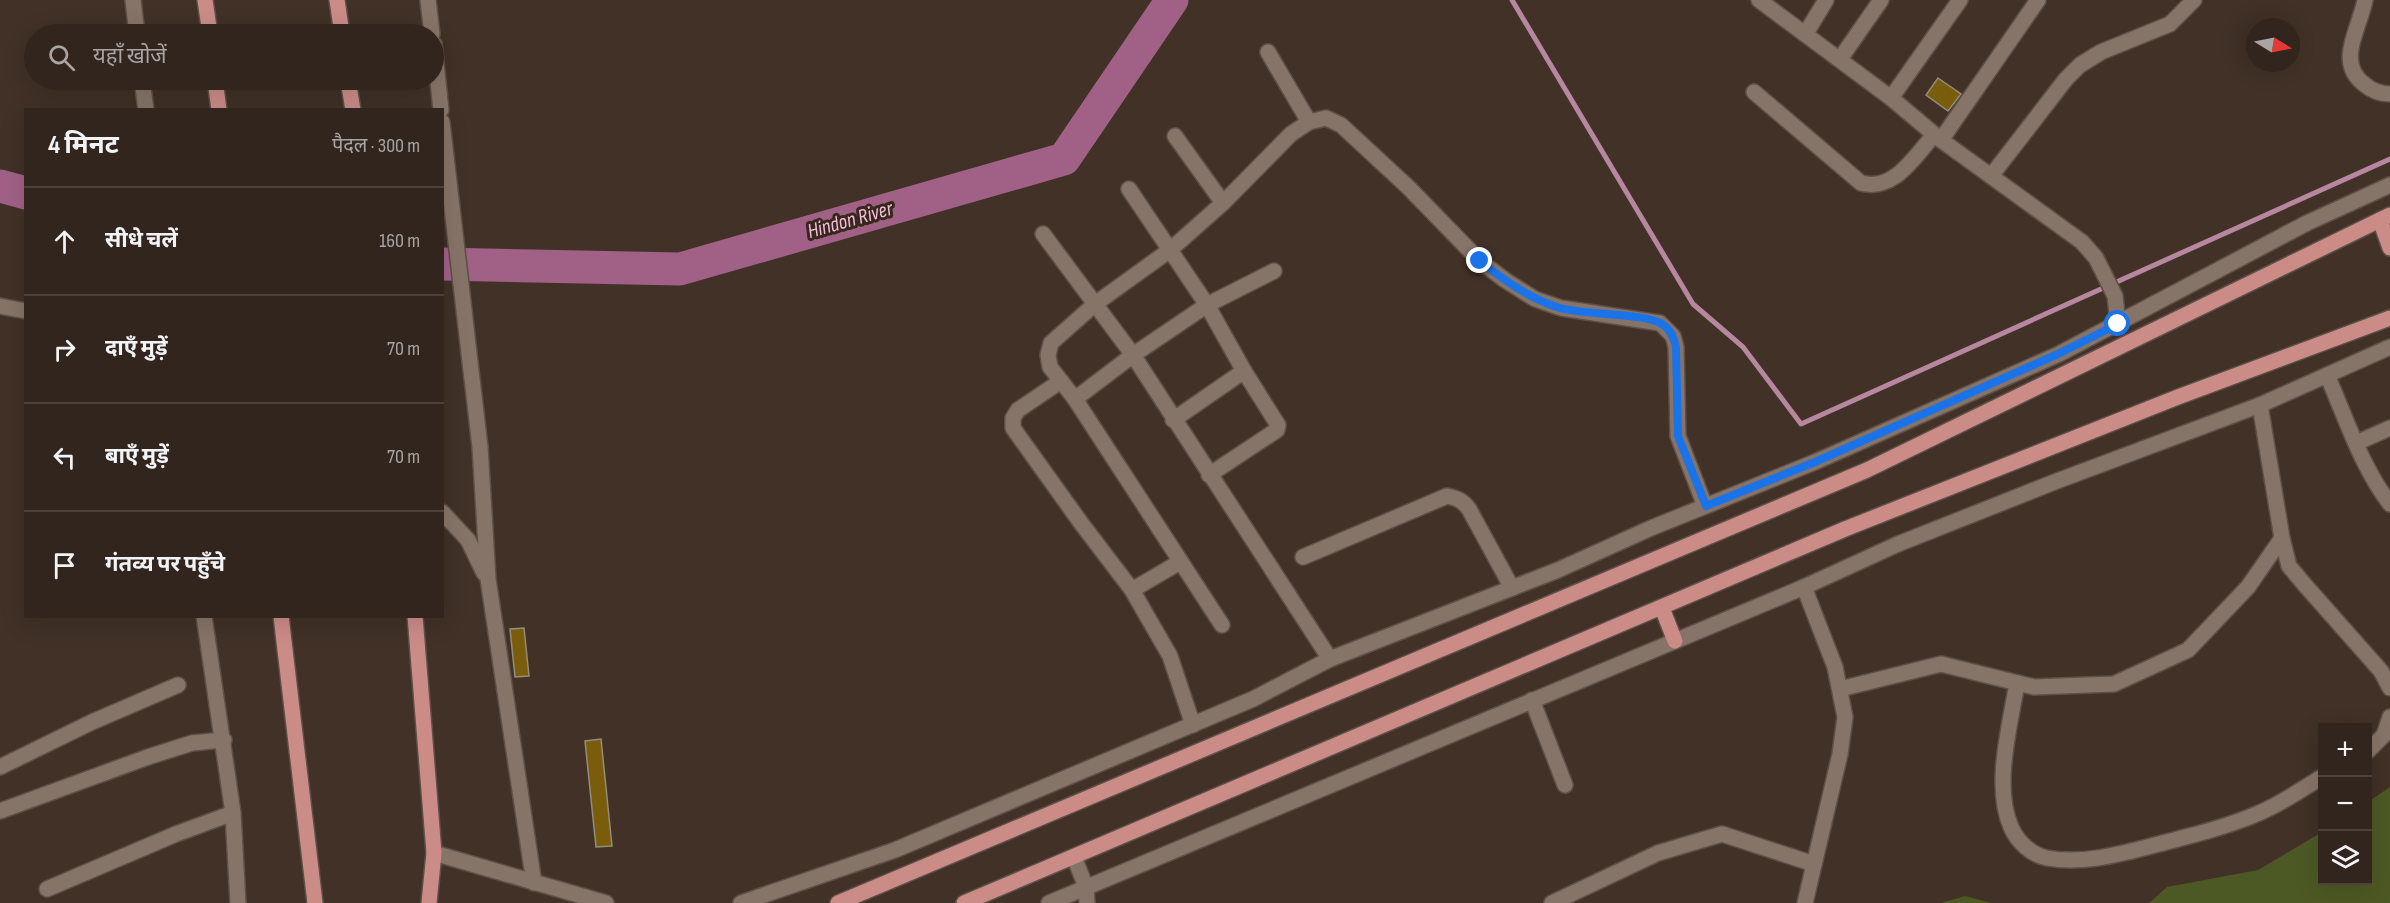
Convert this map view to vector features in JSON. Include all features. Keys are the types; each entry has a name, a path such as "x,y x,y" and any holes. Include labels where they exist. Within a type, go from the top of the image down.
{"main road":[{"path":"205,0 209,24"},
{"path":"337,0 341,24"},
{"path":"216,90 219,108"},
{"path":"350,90 353,108"},
{"path":"838,903 1867,470 2385,218 2390,248"},
{"path":"964,903 1662,608 1845,528 2390,318"},
{"path":"1662,608 1675,641"},
{"path":"281,618 314,896"},
{"path":"415,618 434,853 429,903"}],"street":[{"path":"133,0 136,24"},
{"path":"428,0 431,24"},
{"path":"1759,0 1892,98 1937,137 2082,242 2096,258 2115,296 2118,324"},
{"path":"1806,33 1826,0"},
{"path":"1840,59 1881,0"},
{"path":"1892,98 1960,0"},
{"path":"1754,92 1861,183 1873,186 1886,183 1900,173 1937,137 2038,0"},
{"path":"1991,176 2066,79 2080,65 2101,52 2170,24 2194,0"},
{"path":"2365,0 2363,13 2350,47 2350,66 2358,80 2366,87 2390,94"},
{"path":"1268,51 1309,122"},
{"path":"143,90 146,108"},
{"path":"439,90 441,108"},
{"path":"1222,626 1075,399 1050,367 1048,355 1051,343 1095,304 1170,250 1223,202 1291,134 1309,122 1326,118 1341,125 1408,187 1480,261 1535,299 1586,313 1660,322 1668,329 1676,347 1678,436 1706,506"},
{"path":"1175,136 1223,202"},
{"path":"444,139 480,447 488,579 534,883"},
{"path":"741,903 895,850 1253,699 1330,659 1512,588 1815,462 2058,354 2307,223 2390,185"},
{"path":"1129,189 1207,305 1244,371 1278,423 1278,429 1209,475"},
{"path":"1043,234 1133,355 1330,659"},
{"path":"1075,399 1133,355 1207,305 1274,271"},
{"path":"0,306 24,311"},
{"path":"1049,903 1086,895 1532,700 1804,587 1898,544 2057,481 2260,405 2390,347"},
{"path":"1173,420 1244,371"},
{"path":"2327,375 2356,443 2379,489 2390,504"},
{"path":"1061,381 1018,410 1013,418 1013,429 1132,590 1170,656 1193,725"},
{"path":"2260,405 2282,538 2289,566 2381,671 2390,688"},
{"path":"2356,443 2390,428"},
{"path":"1303,557 1447,496 1455,497 1463,501 1512,588"},
{"path":"444,514 468,540 488,579"},
{"path":"1840,689 1941,664 2034,687 2114,684 2188,650 2248,587 2282,538"},
{"path":"1132,590 1180,562"},
{"path":"1804,587 1835,667 1845,717 1840,754 1804,903"},
{"path":"204,618 233,813 238,903"},
{"path":"2017,683 2004,773 2004,806 2012,829 2027,850 2046,858 2085,860 2116,855 2218,828 2262,812 2318,779"},
{"path":"0,767 92,722 178,685"},
{"path":"1532,700 1565,785"},
{"path":"2372,746 2384,735 2390,717"},
{"path":"0,811 192,743 224,740"},
{"path":"47,889 176,834 233,813"},
{"path":"1552,903 1658,853 1722,834 1814,864"},
{"path":"434,853 606,903"},
{"path":"1074,856 1086,895"},
{"path":"306,903 314,896"}],"green space":[{"path":"2390,787 2390,903 2149,903 2167,887 2258,870 2318,834 2318,885 2372,885 2372,799"},
{"path":"1965,896 1991,903 1941,903"}],"building":[{"path":"1938,78 1961,94 1948,111 1926,95"},
{"path":"524,628 529,676 515,677 510,629"},
{"path":"601,739 612,846 596,847 585,741"}],"waterway":[{"name":"Hindon River","path":"444,264 680,269 1064,159 1172,0"},
{"path":"1512,0 1693,304 1743,347 1801,424 2390,159"},
{"name":"Hindon River","path":"0,186 24,192"}],"route":[{"path":"1480,261 1535,299 1586,313 1660,322 1668,329 1676,347 1678,436 1706,506 1815,462 2058,354 2118,324"}]}
